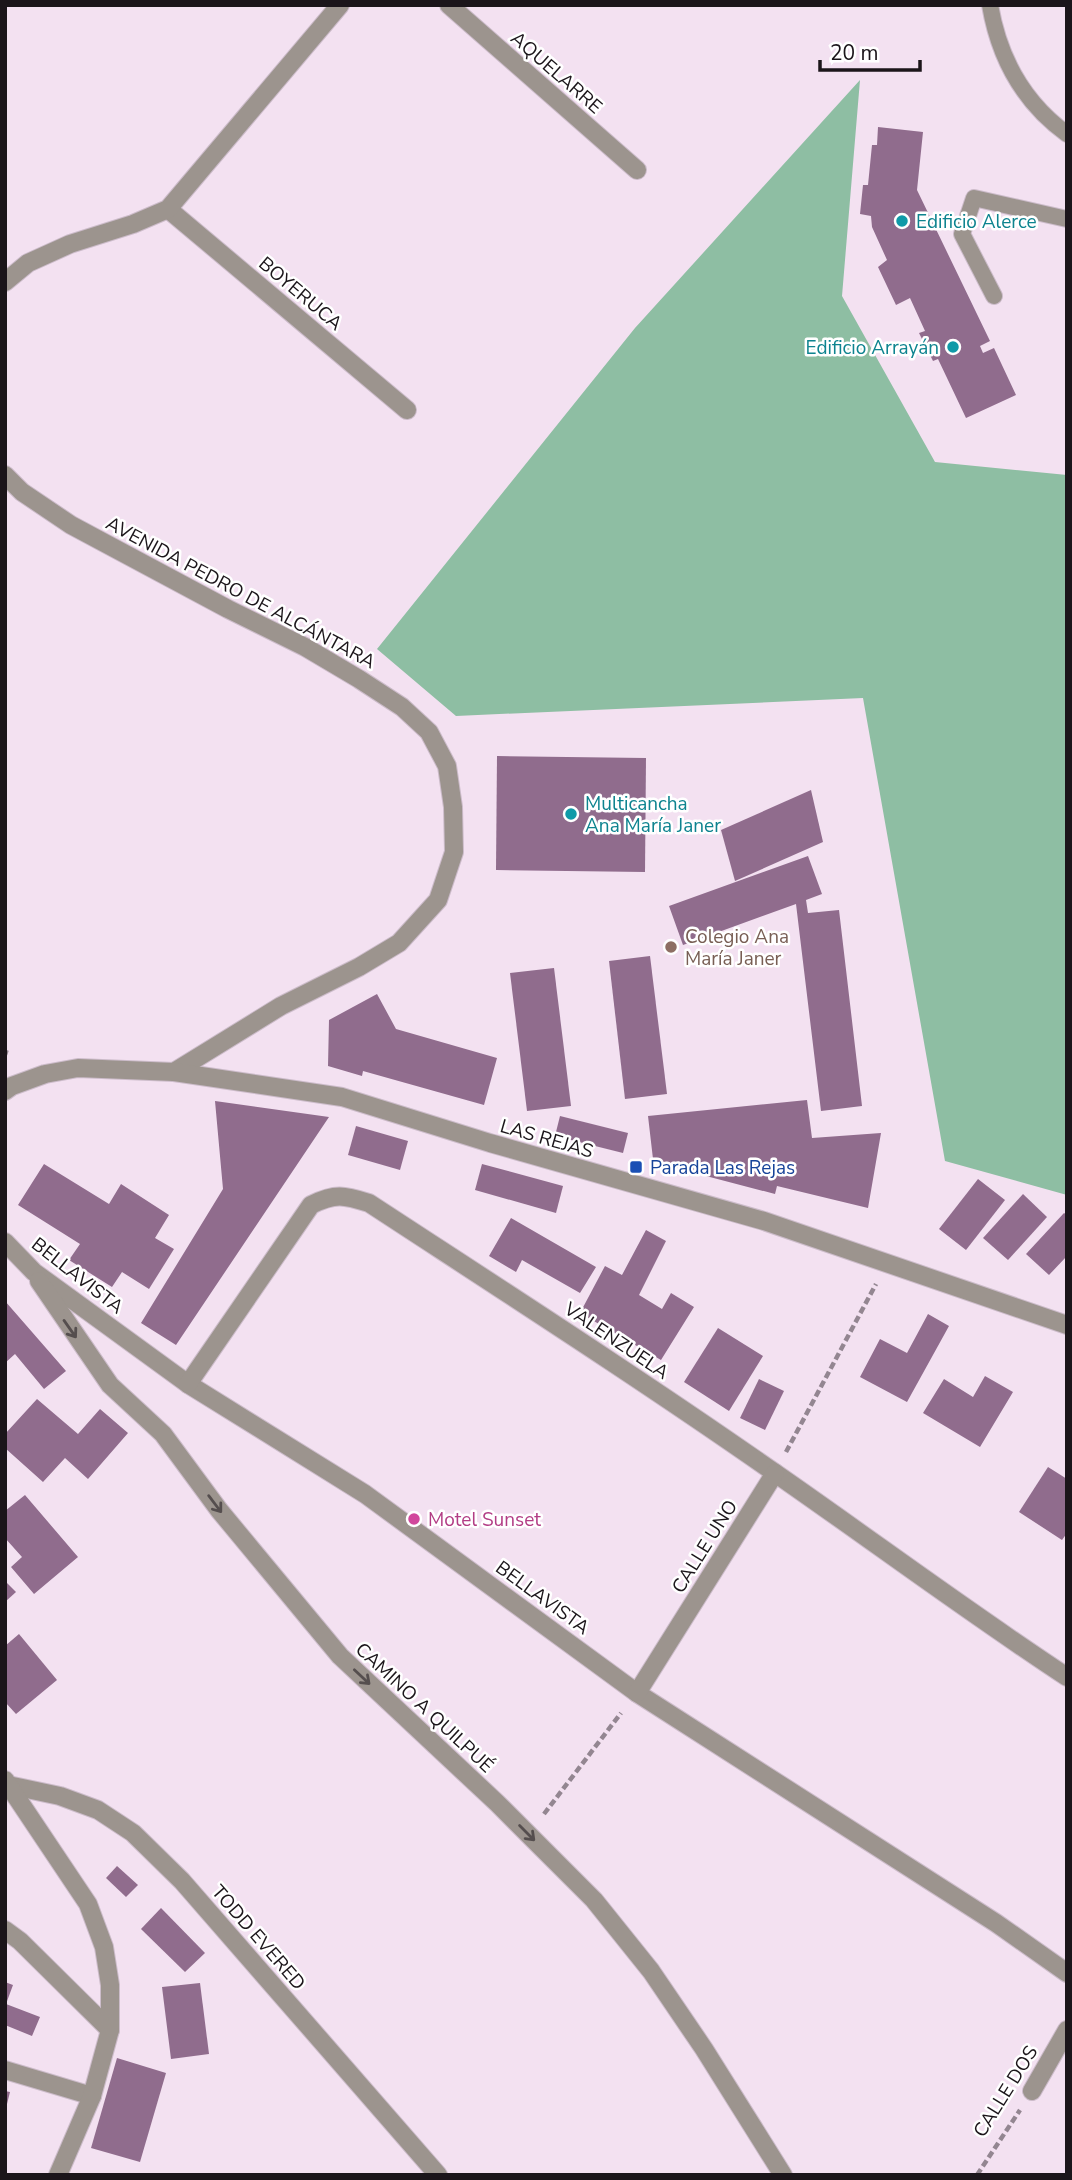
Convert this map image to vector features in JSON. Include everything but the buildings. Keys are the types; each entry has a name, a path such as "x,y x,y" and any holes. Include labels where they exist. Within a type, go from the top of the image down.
{"street":[{"path":"5,282 28,263 70,244 133,224 168,209 340,5"},
{"name":"AQUELARRE","path":"449,5 637,170"},
{"name":"BOYERUCA","path":"168,209 407,410"},
{"name":"AVENIDA PEDRO DE ALCÁNTARA","path":"5,475 22,492 71,525 228,610 305,647 402,707 429,732 447,766 453,807 454,852 438,900 415,926 399,943 359,967 281,1006 174,1072"},
{"name":"LAS REJAS","path":"5,1090 45,1074 78,1068 174,1072 342,1097 490,1143 764,1221 1067,1325"},
{"name":"VALENZUELA","path":"188,1384 310,1205 329,1196 351,1197 381,1210 584,1343 775,1473 998,1632 1067,1677"},
{"name":"BELLAVISTA","path":"5,1242 34,1272 188,1384 365,1494 637,1693 996,1923 1067,1973"},
{"name":"CAMINO A QUILPUÉ","path":"34,1272 61,1316 110,1385 163,1434 219,1510 340,1656 594,1900 651,1971 704,2049 783,2175"},
{"name":"CALLE UNO","path":"637,1693 775,1473"},
{"path":"7,1783 88,1904 104,1947 110,1985 110,2030 92,2096 58,2175"},
{"name":"TODD EVERED","path":"7,1783 60,1796 98,1810 133,1833 182,1881 438,2175"},
{"path":"5,1930 20,1941 110,2030"},
{"name":"CALLE DOS","path":"1032,2091 1067,2029"},
{"path":"5,2070 92,2096"}],"lane":[{"path":"990,5 994,26 1009,68 1031,100 1067,134"},
{"path":"994,296 962,234 974,198 1067,219"}],"path":[{"path":"775,1473 888,1262"},
{"path":"528,1834 637,1693"},
{"name":"CALLE DOS","path":"977,2175 1032,2091"}],"green space":[{"path":"860,80 842,296 935,462 1067,475 1067,1195 945,1161 863,698 456,716 377,649 635,328"}],"place":[{"name":"Edificio Alerce","path":"902,221"},
{"name":"Edificio Arrayán","path":"953,347"},
{"name":"Multicancha Ana María Janer","path":"571,814"},
{"name":"Colegio Ana María Janer","path":"671,947"},
{"name":"Parada Las Rejas","path":"636,1167"},
{"name":"Motel Sunset","path":"414,1519"}]}
